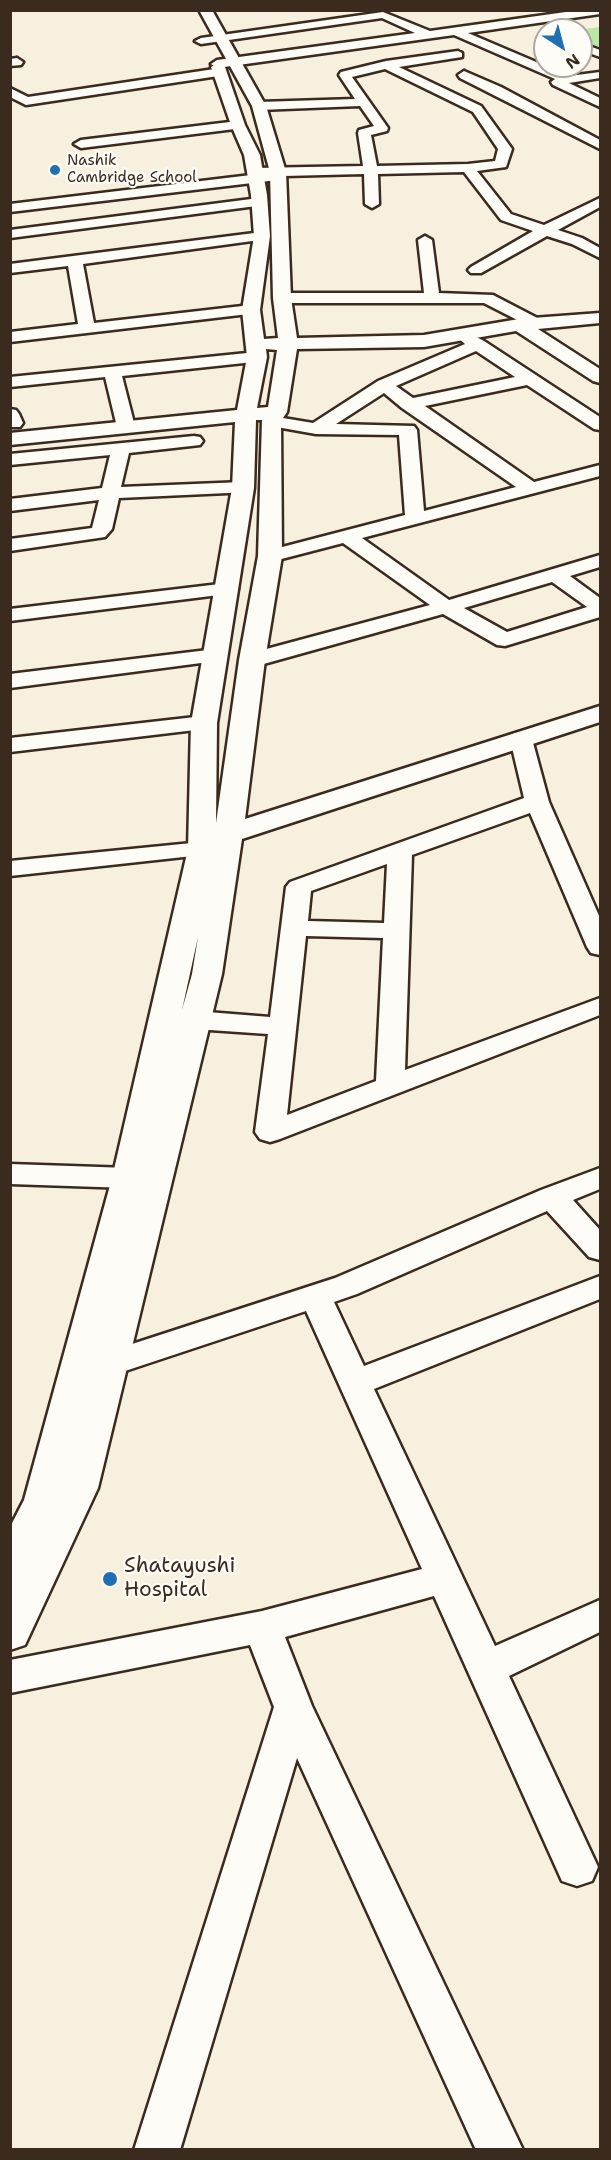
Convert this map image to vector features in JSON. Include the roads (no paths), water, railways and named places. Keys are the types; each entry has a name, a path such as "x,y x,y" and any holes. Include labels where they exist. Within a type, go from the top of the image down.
{"main road":[{"path":"10,1632 78,1488 207,975 211,840 204,723 243,488 260,419 288,343 282,298 278,174 259,106 221,38 214,17"},
{"path":"14,1559 44,1500 129,1178 252,660 270,556 257,350 251,310 262,236 256,175 252,155 238,125 219,68 201,41 194,23"},
{"path":"257,350 288,343 471,340 528,325 600,318"},
{"path":"528,325 600,377"},
{"path":"12,425 126,427 260,419"},
{"path":"10,450 260,419"},
{"path":"211,840 600,714"}],"street":[{"path":"10,103 219,68 235,61 525,21 562,13 600,10"},
{"path":"473,14 498,24"},
{"path":"201,41 383,15 427,34"},
{"path":"194,23 214,17"},
{"path":"525,21 533,24"},
{"path":"455,30 568,80"},
{"path":"372,204 377,189 364,133 382,128 345,75 386,65 458,54"},
{"path":"10,208 256,175 468,168 501,164 505,149 490,118 477,109 386,65"},
{"path":"464,75 542,113 600,145"},
{"path":"420,81 442,78"},
{"path":"600,86 582,78 557,82 600,103"},
{"path":"10,92 26,101"},
{"path":"259,106 364,102"},
{"path":"519,116 542,113"},
{"path":"81,144 238,125"},
{"path":"468,168 506,217 577,241 600,254"},
{"path":"13,230 259,202"},
{"path":"476,270 600,202"},
{"path":"13,230 51,263"},
{"path":"10,269 262,236"},
{"path":"425,240 432,298"},
{"path":"75,260 87,328"},
{"path":"282,298 487,298 528,325"},
{"path":"10,337 251,310"},
{"path":"316,429 384,385 471,340 600,425"},
{"path":"10,382 112,371 257,350"},
{"path":"112,371 126,427"},
{"path":"408,404 530,379"},
{"path":"384,385 443,429 531,489"},
{"path":"260,419 316,429 443,429"},
{"path":"408,430 415,519"},
{"path":"10,460 194,441"},
{"path":"10,544 98,533 102,529 112,493 121,448"},
{"path":"270,556 600,471"},
{"path":"10,505 112,493 243,488"},
{"path":"346,537 446,607 505,640 600,608"},
{"path":"252,660 446,607 600,561"},
{"path":"555,575 600,608"},
{"path":"10,615 228,589"},
{"path":"10,681 216,655"},
{"path":"10,745 204,723"},
{"path":"521,739 537,802 600,947"},
{"path":"537,802 299,887 270,1132 600,1006"},
{"path":"10,869 211,840"},
{"path":"390,1086 400,850"},
{"path":"294,928 397,931"},
{"path":"195,1020 282,1026"},
{"path":"10,1174 129,1178"},
{"path":"76,1375 346,1286 600,1178"},
{"path":"552,1197 600,1249"},
{"path":"355,1383 600,1287"},
{"path":"315,1296 577,1868"},
{"path":"10,1677 262,1627 445,1578"},
{"path":"487,1668 600,1615"},
{"path":"262,1627 293,1707 500,2150"},
{"path":"157,2150 293,1707"}],"place":[{"name":"Nashik Cambridge School","path":"55,170"},
{"name":"Shatayushi Hospital","path":"110,1579"}]}
